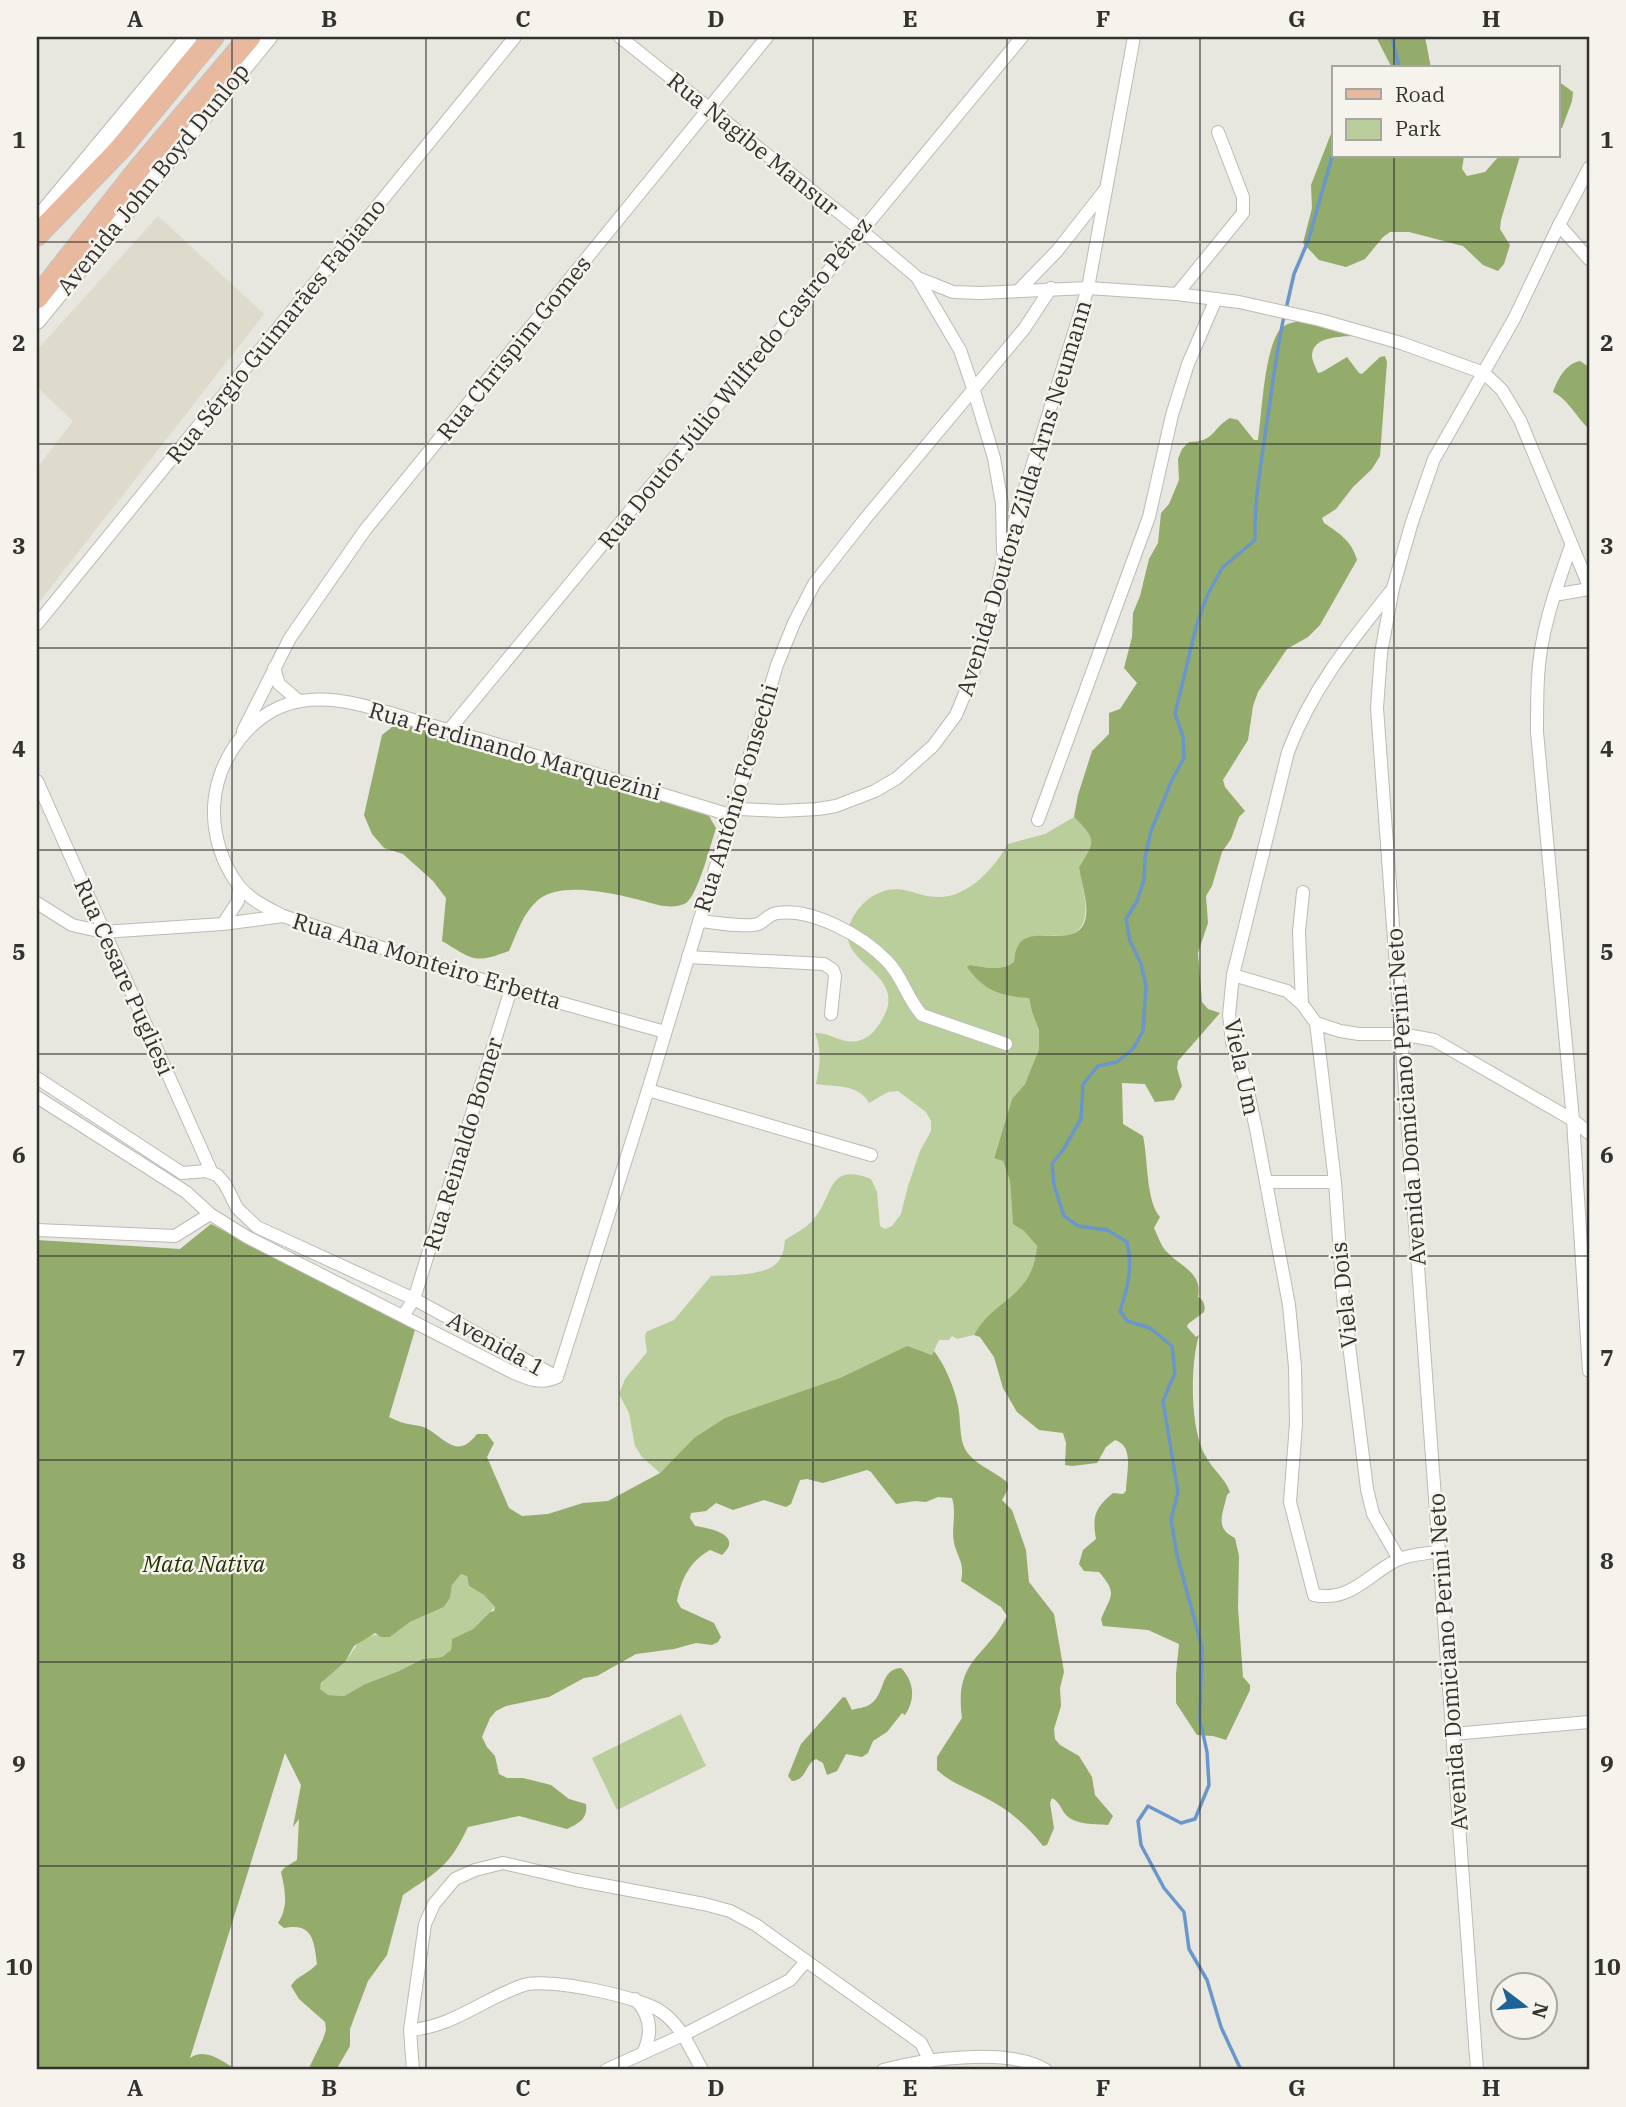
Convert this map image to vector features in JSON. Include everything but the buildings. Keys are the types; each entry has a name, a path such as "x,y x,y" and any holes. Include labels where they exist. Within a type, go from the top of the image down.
{"main road":[{"name":"Avenida John Boyd Dunlop","path":"37,234 123,146 213,37"},
{"name":"Avenida John Boyd Dunlop","path":"37,298 137,172 250,37"}],"street":[{"path":"37,220 189,37"},
{"name":"Avenida John Boyd Dunlop","path":"37,321 269,37"},
{"name":"Rua Sérgio Guimarães Fabiano","path":"37,624 515,37"},
{"name":"Rua Nagibe Mansur","path":"620,37 918,278 953,292 1088,288 1216,299 1299,315 1401,343 1484,373"},
{"name":"Rua Chrispim Gomes","path":"283,916 257,901 239,886 220,850 213,826 214,796 226,761 290,638 365,530 766,37"},
{"name":"Rua Doutor Júlio Wilfredo Castro Pérez","path":"449,730 1022,37"},
{"name":"Avenida Doutora Zilda Arns Neumann","path":"730,815 740,809 780,811 835,806 875,791 897,778 933,746 956,715 971,679 992,613 1003,559 1088,288 1134,37"},
{"path":"1177,294 1243,213 1243,197 1218,132"},
{"name":"Avenida Domiciano Perini Neto","path":"1477,2070 1377,708 1381,653 1393,588 1434,459 1514,319 1589,168"},
{"name":"Avenida Doutora Zilda Arns Neumann","path":"1018,291 1057,250 1107,187"},
{"path":"1559,225 1589,260"},
{"name":"Rua Nagibe Mansur","path":"918,278 960,351 973,388 994,458 1002,504 1003,559"},
{"name":"Rua Antônio Fonsechi","path":"557,1377 648,1090 777,664 794,623 814,584 1024,329 1051,288"},
{"path":"1038,820 1149,517 1172,415 1188,364 1216,299"},
{"path":"1484,373 1502,390 1520,420 1589,588 1554,596"},
{"path":"1571,547 1548,617 1539,668 1537,732 1573,1120 1589,1371"},
{"name":"Viela Um","path":"1393,588 1328,672 1297,728 1288,752 1233,975 1229,1015 1232,1042 1246,1082 1289,1305 1295,1367 1296,1424 1290,1503 1314,1595 1329,1598 1352,1590 1399,1559"},
{"path":"274,668 279,684 299,701"},
{"name":"Rua Ferdinando Marquezini","path":"299,701 334,699 449,730 730,815"},
{"name":"Rua Chrispim Gomes","path":"242,733 275,708 299,701"},
{"name":"Rua Cesare Pugliesi","path":"37,781 206,1172"},
{"path":"223,924 238,901 239,886"},
{"path":"1302,1004 1299,932 1303,892"},
{"name":"Rua Ana Monteiro Erbetta","path":"37,902 72,925 103,932 223,924 283,916 511,989 665,1032"},
{"path":"699,921 758,924 774,913 795,913 840,926 859,936 886,959 922,1015 1006,1044"},
{"path":"688,957 824,964 833,970 835,976 831,1014"},
{"path":"1233,975 1287,991 1302,1004 1316,1023 1359,1034 1401,1034 1434,1040 1573,1120 1589,1133"},
{"name":"Rua Reinaldo Bomer","path":"403,1316 414,1299 511,989"},
{"name":"Viela Dois","path":"1316,1023 1335,1182 1343,1297 1367,1489 1373,1514 1399,1559"},
{"path":"37,1078 182,1173 206,1172"},
{"path":"648,1090 871,1155"},
{"name":"Avenida 1","path":"37,1097 194,1198 210,1214 247,1237 533,1381 547,1382 557,1377"},
{"path":"194,1198 194,1181 206,1172"},
{"name":"Avenida 1","path":"206,1172 225,1184 237,1208 257,1227 414,1299 557,1377"},
{"path":"1266,1182 1335,1182"},
{"path":"37,1230 176,1236 210,1214"},
{"path":"1399,1559 1440,1551"},
{"path":"1453,1734 1589,1722"},
{"path":"413,2070 410,2030 418,1962 429,1913 454,1879 502,1863 717,1907 756,1925 921,2043 930,2061"},
{"path":"606,2070 683,2035 790,1980 806,1961"},
{"path":"410,2030 439,2025 531,1982 542,1981 647,2003 663,2012 683,2035 702,2070"},
{"path":"635,1999 648,2020 649,2037 643,2053"},
{"path":"883,2070 930,2061 1000,2056 1030,2062 1046,2070"}],"shaded area":[{"path":"158,216 264,314 37,605 37,468 73,421 37,387 37,350"}],"green space":[{"path":"1376,37 1425,37 1431,66 1391,66"},
{"path":"1560,82 1573,92 1560,128"},
{"path":"1332,131 1332,158 1464,158 1462,169 1467,176 1485,172 1497,158 1519,158 1500,229 1510,245 1504,264 1498,271 1483,265 1463,246 1409,232 1390,232 1365,259 1346,267 1319,260 1303,243 1312,208 1311,185"},
{"path":"1295,322 1313,322 1351,336 1327,339 1316,345 1312,356 1318,373 1347,357 1362,374 1380,357 1385,356 1387,362 1380,456 1372,469 1336,509 1322,518 1324,523 1348,543 1357,560 1320,625 1308,637 1287,649 1258,692 1248,740 1223,780 1225,787 1245,811 1239,817 1231,839 1222,852 1212,886 1206,896 1208,923 1198,953 1202,1002 1208,1009 1220,1013 1178,1061 1182,1086 1174,1100 1155,1102 1145,1084 1122,1083 1123,1124 1143,1136 1152,1201 1160,1217 1154,1228 1166,1251 1194,1276 1199,1289 1198,1297 1204,1305 1204,1312 1187,1327 1196,1337 1199,1335 1194,1363 1194,1413 1196,1429 1205,1455 1230,1492 1222,1514 1222,1525 1228,1534 1235,1538 1239,1556 1238,1608 1243,1677 1250,1685 1226,1740 1197,1735 1176,1703 1179,1644 1148,1630 1103,1626 1101,1619 1111,1590 1099,1572 1084,1571 1079,1564 1083,1550 1096,1539 1095,1518 1102,1503 1113,1493 1123,1494 1126,1491 1128,1461 1125,1448 1115,1440 1106,1447 1097,1463 1065,1465 1066,1443 1063,1433 1039,1430 1017,1412 1003,1388 994,1357 980,1337 974,1335 982,1323 1020,1288 1034,1264 1037,1246 1024,1231 1013,1224 1010,1181 1003,1161 994,1158 1012,1099 1025,1084 1039,1049 1039,1030 1029,998 994,991 980,982 967,967 970,965 993,968 1009,965 1014,962 1017,948 1024,939 1075,933 1082,927 1086,910 1079,867 1091,846 1091,840 1074,817 1078,795 1092,751 1109,734 1109,713 1120,709 1137,683 1124,668 1132,637 1133,613 1149,559 1158,543 1161,513 1169,504 1179,480 1178,459 1189,442 1204,440 1230,418 1238,420 1254,440 1258,440 1266,371 1273,345 1280,329"},
{"path":"1580,361 1589,367 1589,429 1563,399 1553,392 1566,369"},
{"path":"397,723 409,723 709,816 716,828 691,898 681,905 670,906 605,892 560,891 548,894 533,905 509,951 488,958 474,958 442,941 446,898 433,881 403,854 384,848 372,834 364,815 382,735"},
{"path":"1074,817 1086,830 1091,841 1079,867 1085,907 1082,926 1067,935 1033,938 1018,946 1014,962 1004,967 970,965 1029,998 1039,1030 1039,1049 1025,1084 1012,1099 994,1157 1003,1161 1010,1181 1013,1223 1037,1246 1026,1281 974,1335 957,1339 952,1336 949,1340 939,1340 932,1355 906,1347 840,1378 694,1438 660,1473 642,1457 635,1446 629,1413 619,1394 625,1379 647,1352 646,1332 674,1320 711,1276 750,1274 776,1264 783,1253 785,1240 813,1220 839,1178 856,1175 871,1179 877,1192 880,1226 885,1229 892,1226 901,1214 920,1151 931,1131 931,1121 926,1112 898,1091 888,1092 869,1103 853,1089 816,1084 820,1058 815,1033 848,1041 861,1040 877,1028 888,1002 886,989 879,977 851,947 848,934 852,919 870,898 891,889 939,897 960,892 988,871 1008,844 1045,834"},
{"name":"Mata Nativa","path":"211,1224 415,1330 389,1417 426,1428 457,1446 470,1442 477,1434 487,1434 494,1443 487,1457 509,1508 522,1516 548,1514 583,1503 608,1501 660,1473 694,1438 725,1418 840,1378 907,1346 932,1355 934,1351 955,1392 965,1449 974,1459 1008,1483 1002,1500 1012,1510 1026,1550 1029,1582 1054,1614 1064,1672 1060,1688 1061,1706 1054,1729 1055,1739 1079,1756 1092,1777 1095,1795 1113,1816 1108,1825 1086,1824 1071,1819 1052,1798 1050,1803 1054,1828 1047,1845 1043,1846 1024,1824 1009,1812 937,1770 937,1757 962,1718 961,1698 967,1671 1007,1616 1001,1607 961,1581 962,1565 953,1537 952,1498 938,1497 926,1502 896,1504 867,1470 823,1483 800,1480 791,1504 786,1507 764,1500 733,1510 716,1503 706,1511 691,1513 690,1518 695,1526 722,1534 729,1542 722,1555 710,1550 692,1565 681,1585 677,1601 681,1608 714,1623 721,1637 718,1642 712,1645 696,1643 636,1654 597,1676 584,1678 549,1697 506,1706 490,1718 482,1737 495,1756 499,1774 507,1778 523,1778 551,1785 569,1799 586,1804 584,1817 567,1829 519,1816 468,1827 455,1851 442,1867 403,1895 387,1955 368,1981 350,2029 350,2046 336,2070 308,2070 323,2039 325,2022 299,1999 291,1986 317,1964 315,1948 306,1931 294,1927 284,1928 278,1923 285,1904 281,1872 297,1860 299,1819 293,1827 301,1785 285,1753 190,2058 208,2055 237,2070 37,2070 37,1240 180,1249","holes":["461,1574 467,1576 469,1586 484,1595 495,1607 494,1611 473,1629 452,1639 451,1650 442,1657 422,1659 344,1696 328,1695 320,1689 321,1683 345,1662 354,1646 375,1633 381,1637 390,1637 410,1622 444,1607 450,1598 452,1585"]},
{"path":"461,1574 467,1575 469,1586 484,1595 495,1607 473,1629 452,1639 451,1650 442,1657 421,1659 344,1696 328,1695 319,1689 360,1641 371,1635 390,1637 410,1622 444,1607 450,1598 452,1585"},
{"path":"901,1668 909,1679 912,1690 911,1703 905,1715 902,1713 887,1732 873,1741 868,1753 862,1757 846,1754 837,1771 827,1775 823,1763 816,1759 801,1778 792,1781 788,1776 801,1744 843,1697 852,1710 867,1706 878,1696 889,1673"},
{"path":"681,1714 706,1766 617,1810 592,1758"}],"waterway":[{"path":"1392,37 1399,66"},
{"path":"1286,309 1294,274 1308,241 1332,157"},
{"path":"1241,2070 1221,2027 1207,1980 1189,1949 1184,1912 1164,1888 1141,1845 1138,1821 1148,1806 1181,1823 1195,1819 1209,1785 1207,1752 1200,1720 1202,1647 1177,1555 1171,1520 1178,1492 1163,1401 1175,1373 1172,1346 1150,1328 1127,1321 1120,1311 1129,1277 1127,1242 1107,1230 1078,1226 1064,1216 1054,1185 1052,1164 1081,1119 1083,1084 1098,1066 1117,1062 1133,1049 1143,1031 1146,986 1141,964 1130,941 1126,919 1137,901 1144,880 1145,857 1151,831 1184,758 1183,736 1175,714 1196,627 1207,596 1222,568 1255,540 1258,484 1284,316"}]}
